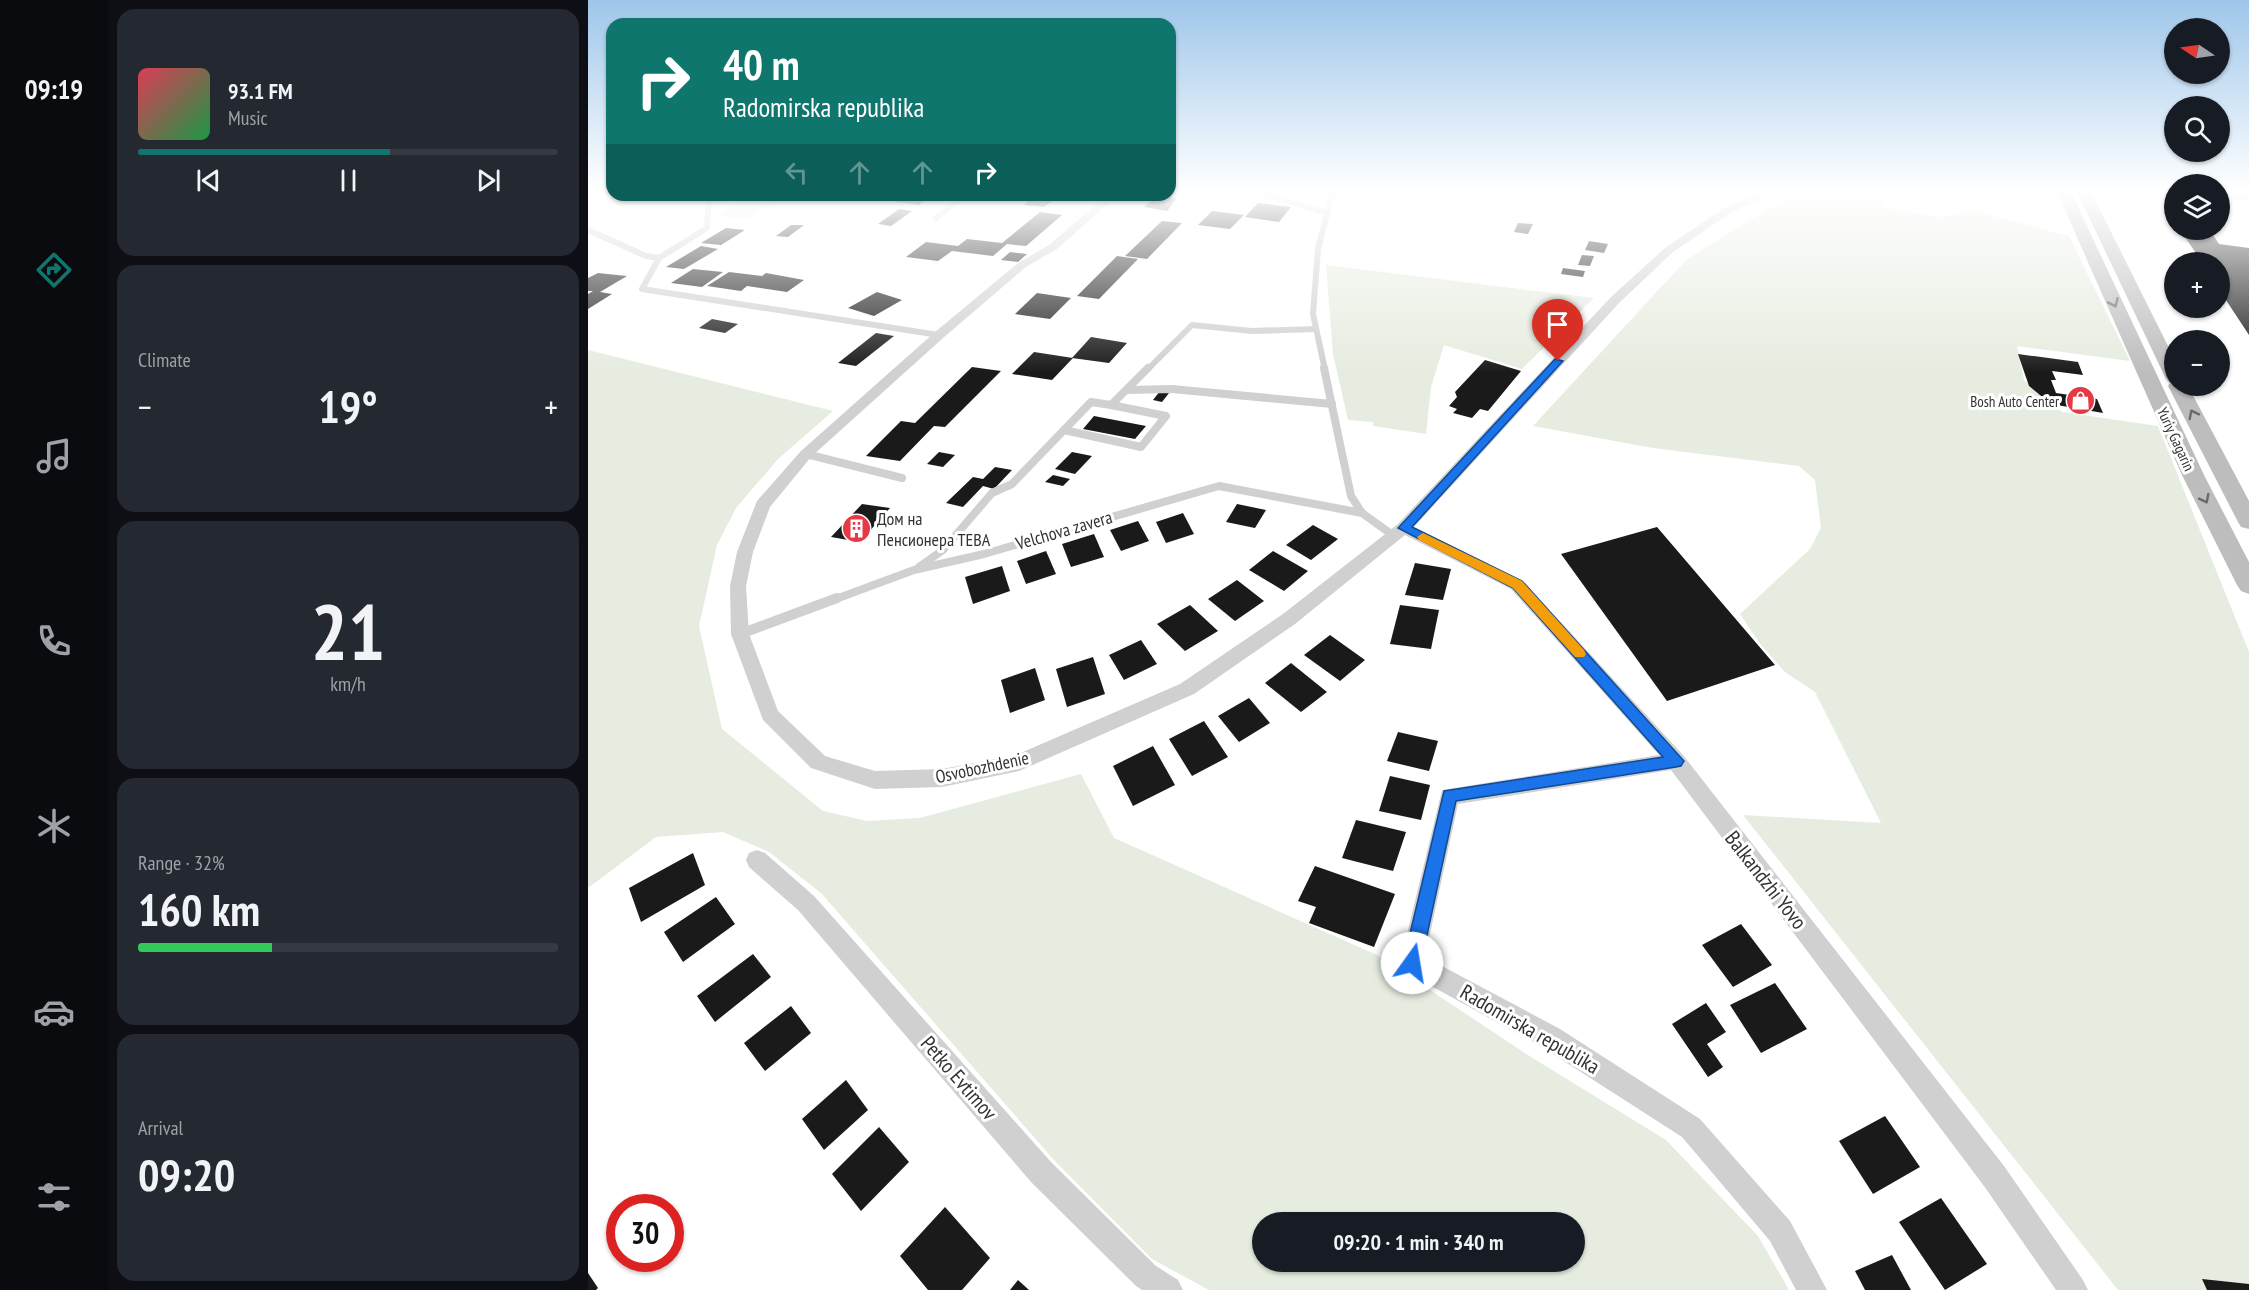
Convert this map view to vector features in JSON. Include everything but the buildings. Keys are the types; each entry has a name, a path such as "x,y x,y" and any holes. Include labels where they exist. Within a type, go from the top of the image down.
{"street":[{"name":"Osvobozhdenie","path":"1043,252 1022,265 939,335 806,454 763,505 745,552 738,586 740,634 770,715 818,762 875,780 942,778 1019,763 1187,689 1289,619 1399,532 1615,300 1667,252"},
{"name":"Yuriy Gagarin","path":"2091,252 2193,475 2249,585"},
{"name":"Yuriy Gagarin","path":"2113,252 2164,356"},
{"name":"Yuriy Gagarin","path":"2183,396 2249,522"},
{"name":"Balkandzhi Yovo","path":"1399,532 1517,585 1676,761 1994,1176 2073,1290"},
{"name":"Radomirska republika","path":"1676,761 1449,796 1412,963 1551,1038 1691,1128 1780,1231 1812,1290"},
{"name":"Petko Evtimov","path":"756,860 806,903 1041,1172 1146,1276 1168,1290"}],"lane":[{"path":"638,252 658,258"},
{"path":"667,252 658,258 642,289 939,335"},
{"path":"1318,252 1313,314 1351,496 1362,513 1399,532"},
{"path":"1112,405 1192,325 1252,331 1316,329"},
{"path":"1127,390 1172,389 1332,404"},
{"path":"914,570 943,550 993,494 1012,484 1064,430 1091,402 1166,416 1141,447 1064,430"},
{"path":"806,454 902,478"},
{"name":"Velchova zavera","path":"740,634 914,570 984,554 1219,486 1362,513"}],"shaded area":[{"path":"1698,252 2077,252 2130,361 2017,346 2024,380 2062,412 2158,426 2249,652 2249,1290 2118,1290 1743,815 1881,823 1815,692 1785,672 1761,645 1740,614 1810,549 1821,528 1815,480 1799,466 1653,448 1533,426 1686,260"},
{"path":"1326,265 1594,298 1522,369 1444,345 1431,387 1426,434 1373,426 1373,422 1348,420 1333,354"},
{"path":"588,350 833,411 778,459 736,508 717,545 699,626 722,729 823,811 867,821 920,818 1081,774 1114,838 1377,955 1531,1057 1666,1140 1758,1236 1789,1290 1209,1290 1152,1259 1054,1160 821,893 769,852 723,832 656,837 588,888"}],"slow traffic":[{"path":"1423,537 1517,585 1579,654"}],"place":[{"name":"Bosh Auto Center","path":"2080,401"},
{"name":"Дом на Пенсионера ТЕВА","path":"856,528"}],"route":[{"path":"1412,963 1449,796 1676,761 1517,585 1404,528 1558,361"}]}
